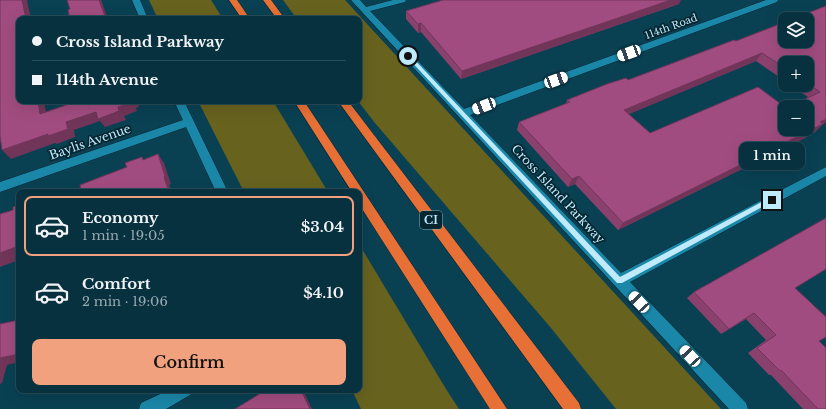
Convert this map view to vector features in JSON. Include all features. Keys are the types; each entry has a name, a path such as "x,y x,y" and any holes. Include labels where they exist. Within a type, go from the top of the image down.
{"highway":[{"path":"233,0 244,16"},
{"path":"267,0 279,16"},
{"path":"301,104 355,189"},
{"name":"CI","path":"345,104 573,409"},
{"path":"362,199 499,409"}],"street":[{"path":"136,0 143,16"},
{"name":"Cross Island Parkway","path":"355,0 740,409"},
{"path":"365,10 402,0"},
{"name":"114th Road","path":"462,114 774,0"},
{"path":"180,104 221,189"},
{"name":"Baylis Avenue","path":"0,187 188,122"},
{"path":"619,281 826,171"},
{"path":"151,408 179,393"}],"shaded area":[{"path":"149,0 211,0 221,16 157,16"},
{"path":"283,0 345,0 360,16 295,16"},
{"path":"362,18 721,409 616,409 551,328 360,104 362,104"},
{"path":"200,104 275,104 326,189 242,189"},
{"path":"362,249 459,409 361,409 353,393 362,393"}],"building":[{"path":"0,0 22,0 25,16 16,16 16,104 38,104 40,114 69,104 128,104 118,107 119,111 98,119 96,112 66,122 68,129 48,136 48,134 2,150 0,136"},
{"path":"67,0 99,0 105,16 69,16 68,10 70,9"},
{"path":"443,0 671,0 462,71 421,23 418,24 406,11"},
{"path":"826,6 826,119 820,122 823,124 814,128 814,100 803,100 820,92 814,88 814,56 778,56 778,63 762,53 624,110 650,133 758,87 778,102 778,136 799,136 623,223 579,176 572,179 519,122 570,102 567,100 607,84 626,78 628,80 734,40 736,41 778,25 778,48 814,48 814,12 810,12"},
{"path":"158,154 168,189 81,189 80,185 127,167 125,163 142,157 143,160"},
{"path":"16,206 16,247 0,253 0,214 13,210 13,207"},
{"path":"826,218 826,269 795,288 826,317 826,337 819,341 826,348 826,409 818,409 781,370 780,371 757,348 776,335 754,313 729,329 694,292"},
{"path":"16,321 16,355 0,358 0,324"},
{"path":"261,393 302,393 310,409 235,409"}],"route":[{"path":"408,56 619,281 772,200"}]}
